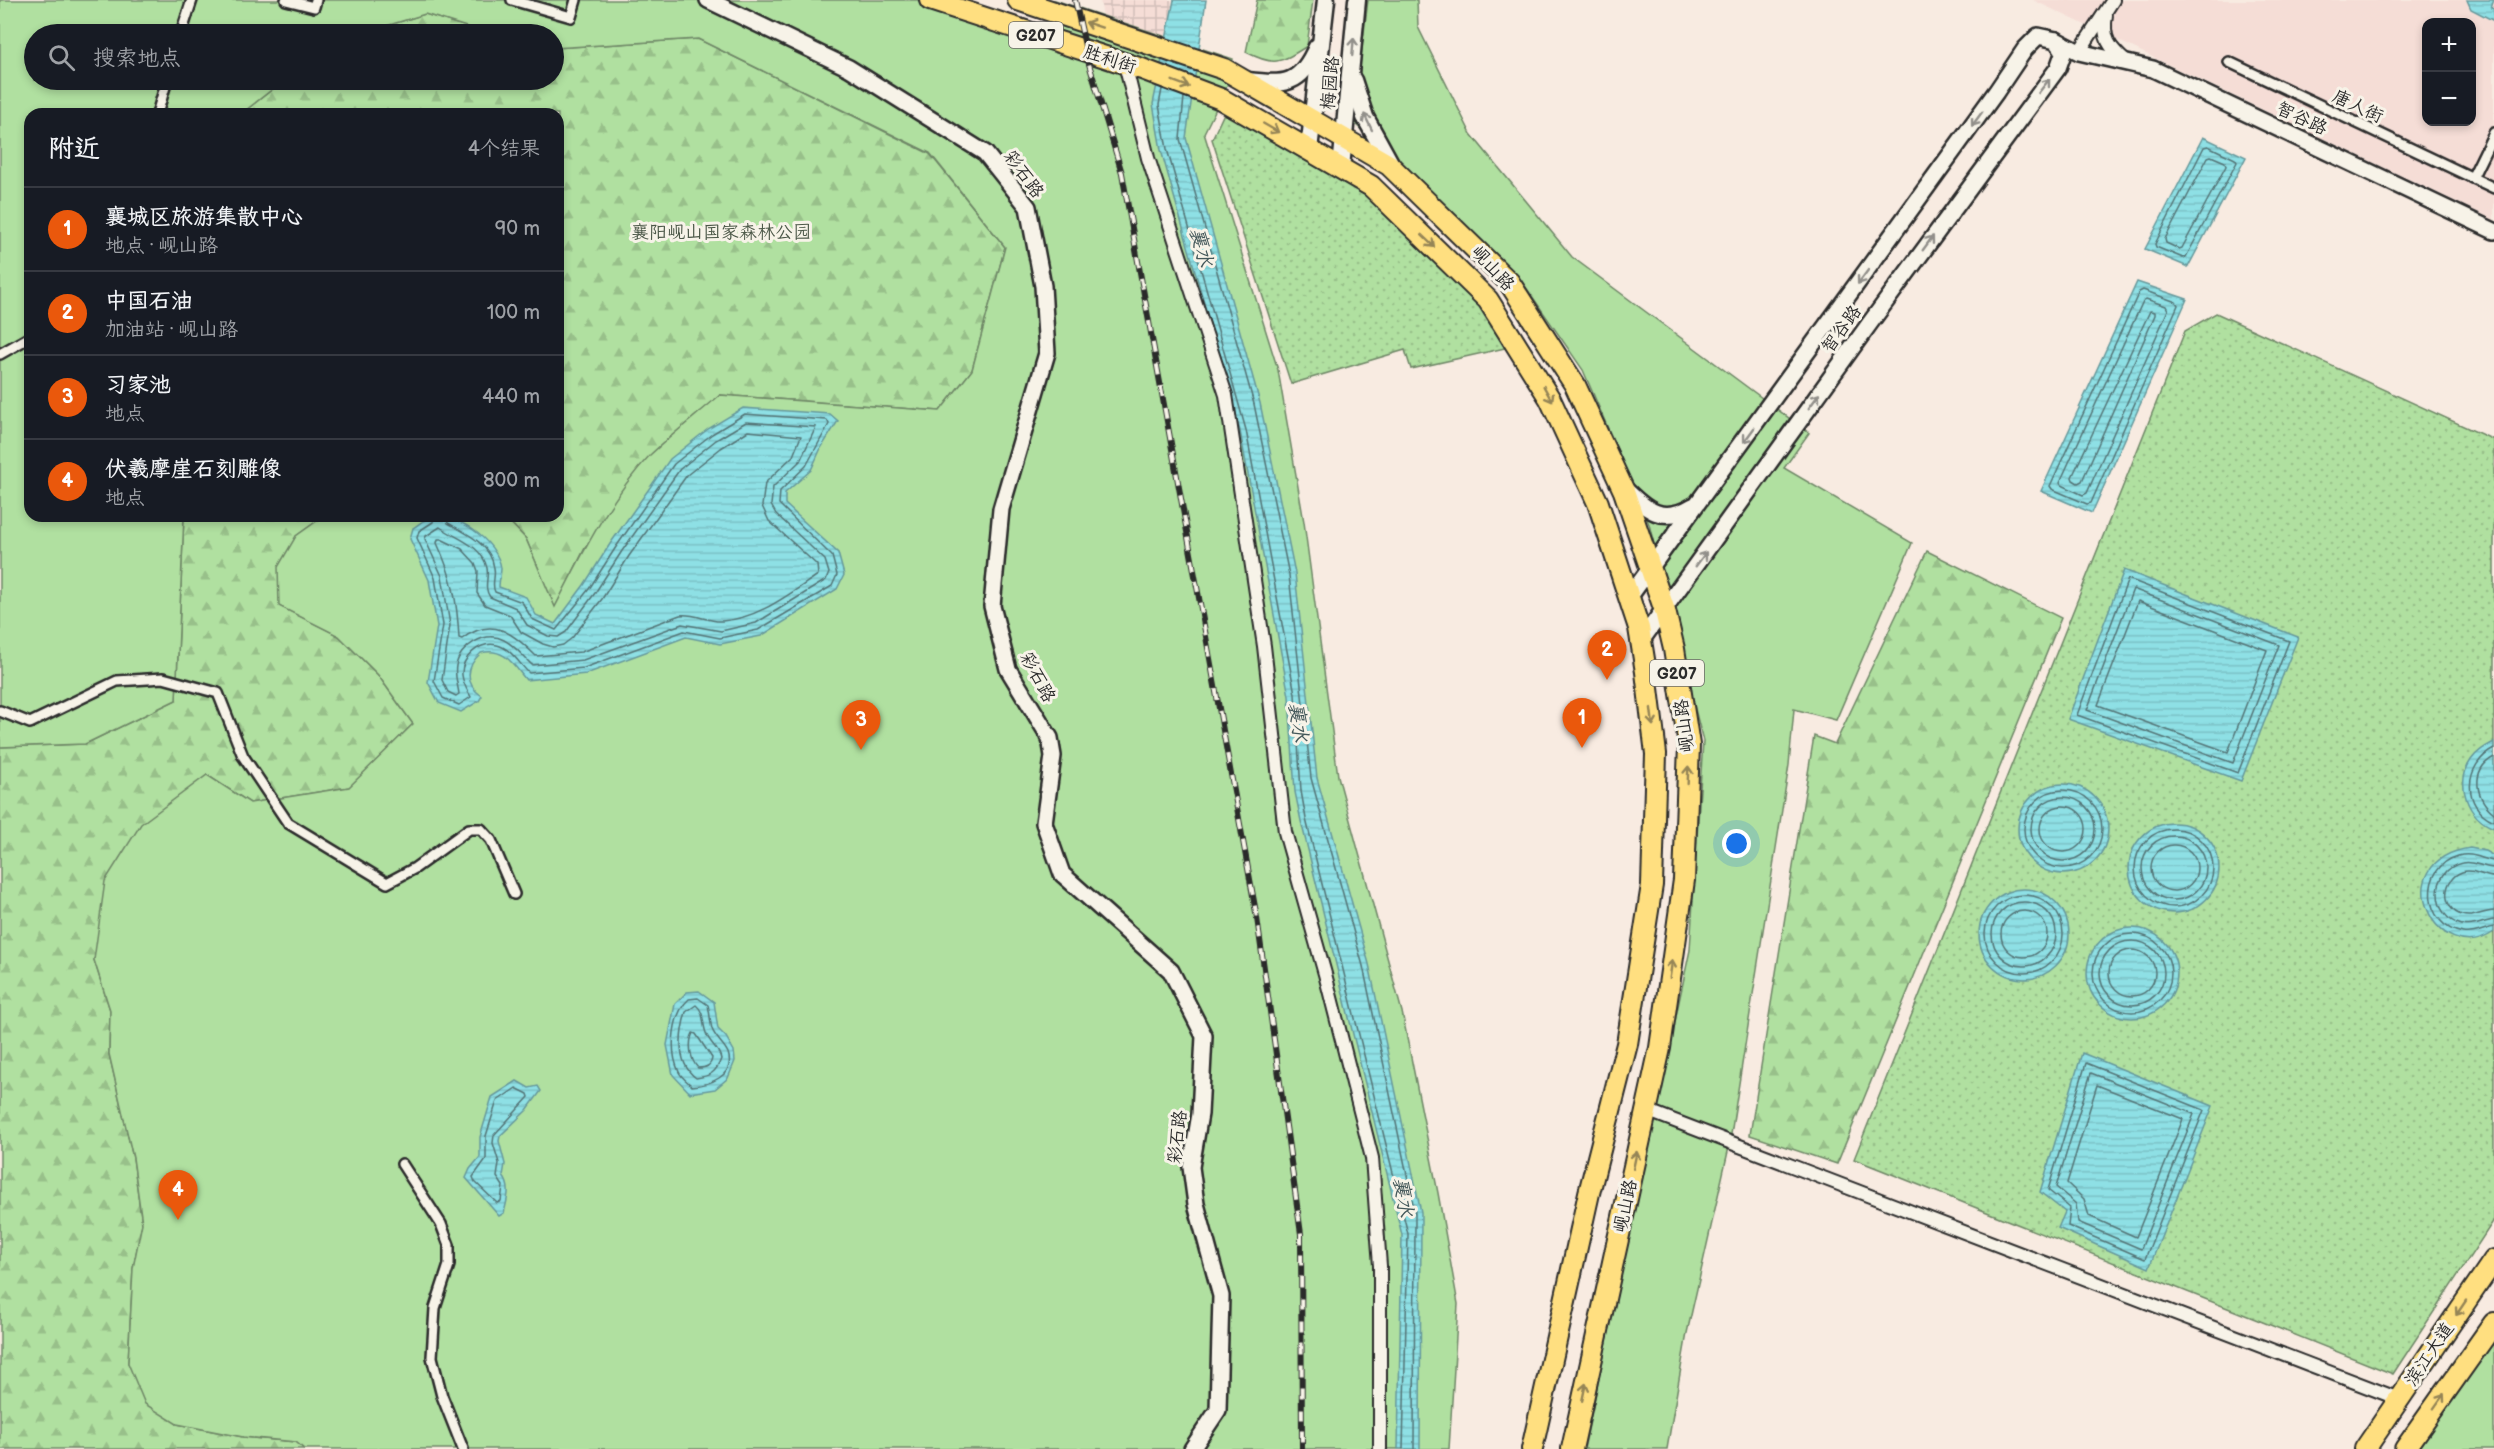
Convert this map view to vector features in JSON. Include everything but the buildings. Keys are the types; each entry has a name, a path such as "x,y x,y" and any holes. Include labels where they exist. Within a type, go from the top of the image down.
{"main road":[{"name":"胜利街","path":"930,0 1134,66 1221,99"},
{"name":"梅园路","path":"1309,150 1326,0"},
{"name":"梅园路","path":"1341,168 1357,0"},
{"name":"胜利街","path":"1026,2 1222,69"},
{"path":"1242,80 1287,82 1308,68 1323,33"},
{"name":"岘山路","path":"1222,69 1393,169 1509,282 1575,385 1620,484 1665,611 1689,745 1683,880 1660,1048 1572,1449"},
{"path":"1351,72 1365,117 1393,169"},
{"name":"岘山路","path":"1221,99 1371,186 1488,300 1551,399 1598,503 1630,597 1641,641 1656,754 1652,885 1627,1044 1588,1193 1532,1449"},
{"name":"滨江大道","path":"2365,1449 2494,1260"},
{"name":"滨江大道","path":"2405,1449 2494,1323"}],"street":[{"path":"184,24 192,0"},
{"path":"286,0 314,7 316,0"},
{"path":"512,0 571,17 576,0"},
{"name":"彩石路","path":"708,0 849,69 985,153 1028,207 1044,286 1047,352 1001,509 992,606 1008,669 1050,738 1053,756 1044,823 1062,874 1171,971 1204,1036 1200,1114 1191,1167 1196,1204 1221,1296 1218,1410 1192,1449"},
{"path":"2079,52 2110,5"},
{"path":"2110,5 2104,29 2111,49 2126,62"},
{"name":"智谷路","path":"1630,597 2025,49 2038,36 2056,40 2079,52 2153,69 2494,231"},
{"name":"智谷路","path":"1641,641 1665,611 1870,323 2058,68 2064,51 2056,40"},
{"name":"唐人街","path":"2229,62 2494,188"},
{"path":"1134,66 1148,158 1226,395 1264,646 1285,832 1372,1158 1380,1266 1380,1449"},
{"path":"159,108 164,90"},
{"path":"2472,178 2494,133"},
{"path":"0,354 24,340"},
{"path":"1620,484 1652,512 1677,515 1701,501"},
{"path":"1680,588 1676,620 1680,689"},
{"path":"0,711 30,723 117,681 163,678 218,693 243,756 288,824 387,883 415,868 469,829 481,829 491,840 514,894"},
{"path":"1646,1110 2399,1399"},
{"path":"402,1164 441,1224 449,1245 449,1265 435,1308 432,1357 442,1396 463,1449"}],"shaded area":[{"path":"1100,0 1174,0 1166,38 1103,17"},
{"path":"2033,0 2494,0 2494,220"}],"green space":[{"path":"0,0 930,0 1053,40 1063,56 1053,0 1055,0 1233,59 1230,80 1204,133 1278,370 1304,522 1338,776 1402,1012 1438,1193 1458,1304 1449,1449 304,1449 296,1442 243,1437 177,1424 145,1404 128,1363 133,1268 142,1223 133,1158 109,1054 110,1010 94,960 105,881 141,824 207,775 250,803 349,787 413,724 378,675 339,636 279,606 278,567 296,536 316,522 510,522 526,539 555,607 597,528 635,472 658,447 720,395 940,411 972,370 1005,247 930,153 698,39 564,47 564,24 457,24 425,14 392,24 24,24 24,90 271,90 249,108 24,108 24,522 184,522 176,700 85,744 0,747"},
{"path":"1257,0 1313,0 1307,46 1277,61 1264,60 1246,52"},
{"path":"1368,0 1417,0 1418,27 1471,134 1572,257 1809,433 1784,468 1912,543 1836,720 1794,709 1789,765 1729,1147 1687,1333 1667,1449 1584,1449 1690,950 1703,741 1649,524 1583,370 1521,280 1353,122"},
{"path":"425,14 457,24 392,24"},
{"name":"襄阳岘山国家森林公园","path":"698,39 930,154 1005,247 972,370 940,411 720,395 585,548 555,608 526,539 510,522 564,522 564,108 249,108 271,90 564,90 564,47"},
{"path":"1225,111 1370,192 1434,255 1482,309 1505,348 1411,369 1405,350 1291,384 1212,139"},
{"path":"2216,313 2494,440 2494,1220 2393,1374 1854,1159 2185,331"},
{"path":"184,522 316,522 296,536 280,606 339,636 378,675 413,724 350,787 250,803 207,775 94,960 110,1010 109,1054 133,1158 142,1224 133,1269 128,1363 177,1424 243,1437 296,1442 304,1449 0,1449 0,747 85,744 176,700"},
{"path":"1927,551 2061,618 1837,1164 1750,1135 1814,736 1835,744"},
{"path":"2494,1323 2494,1449 2405,1449"}],"water":[{"name":"襄水","path":"1174,0 1206,0 1186,138 1260,403 1295,573 1317,778 1369,964 1421,1212 1420,1449 1398,1449 1402,1235 1295,792 1289,696 1240,431 1161,150 1153,104"},
{"path":"2467,0 2494,0 2491,8 2494,9 2494,21 2471,9"},
{"path":"2203,137 2246,157 2188,267 2145,249"},
{"path":"2137,282 2187,299 2092,513 2041,491"},
{"path":"743,408 830,414 838,421 821,448 811,470 785,493 785,504 838,553 844,575 837,589 761,636 720,644 686,637 586,674 526,680 502,655 496,652 481,653 472,664 469,675 472,686 482,696 479,701 461,712 439,703 428,682 437,626 429,580 410,539 413,528 422,522 460,522 474,530 492,548 498,558 501,568 499,587 526,597 536,615 555,624 670,459 708,429"},
{"path":"2124,570 2298,637 2241,781 2068,719"},
{"path":"2494,742 2494,828 2477,817 2471,808 2466,799 2464,779 2466,769 2473,757"},
{"path":"2054,784 2072,784 2088,791 2101,804 2108,820 2108,838 2101,854 2088,867 2072,874 2054,874 2038,867 2025,854 2018,838 2018,820 2025,804 2038,791"},
{"path":"2165,823 2183,823 2199,830 2212,843 2219,859 2219,877 2212,893 2199,906 2183,913 2165,913 2149,906 2136,893 2129,877 2129,859 2136,843 2149,830"},
{"path":"2470,848 2485,851 2494,856 2494,932 2473,940 2454,938 2438,926 2428,910 2424,891 2429,872 2443,857"},
{"path":"2015,889 2033,889 2049,896 2062,909 2069,925 2069,943 2062,959 2049,972 2033,979 2015,979 1999,972 1986,959 1979,943 1979,925 1986,909 1999,896"},
{"path":"2123,928 2141,928 2157,935 2170,948 2177,964 2177,982 2170,998 2157,1011 2141,1018 2123,1018 2107,1011 2094,998 2087,982 2087,964 2094,948 2107,935"},
{"path":"699,991 714,1002 718,1029 734,1051 735,1061 728,1078 715,1089 690,1093 673,1075 667,1045 675,1004 687,992"},
{"path":"2082,1053 2213,1106 2149,1268 2058,1228 2065,1212 2040,1192"},
{"path":"517,1081 529,1088 538,1086 541,1091 527,1110 500,1136 499,1141 505,1164 503,1176 508,1189 504,1213 499,1216 466,1178 480,1157 480,1137 492,1097"}],"railway":[{"path":"1075,0 1089,64 1122,173 1257,918 1301,1234 1302,1449"}],"place":[{"name":"中国石油","path":"1607,680"},
{"name":"襄城区旅游集散中心","path":"1582,748"},
{"name":"习家池","path":"861,750"},
{"name":"伏羲摩崖石刻雕像","path":"178,1220"}]}
